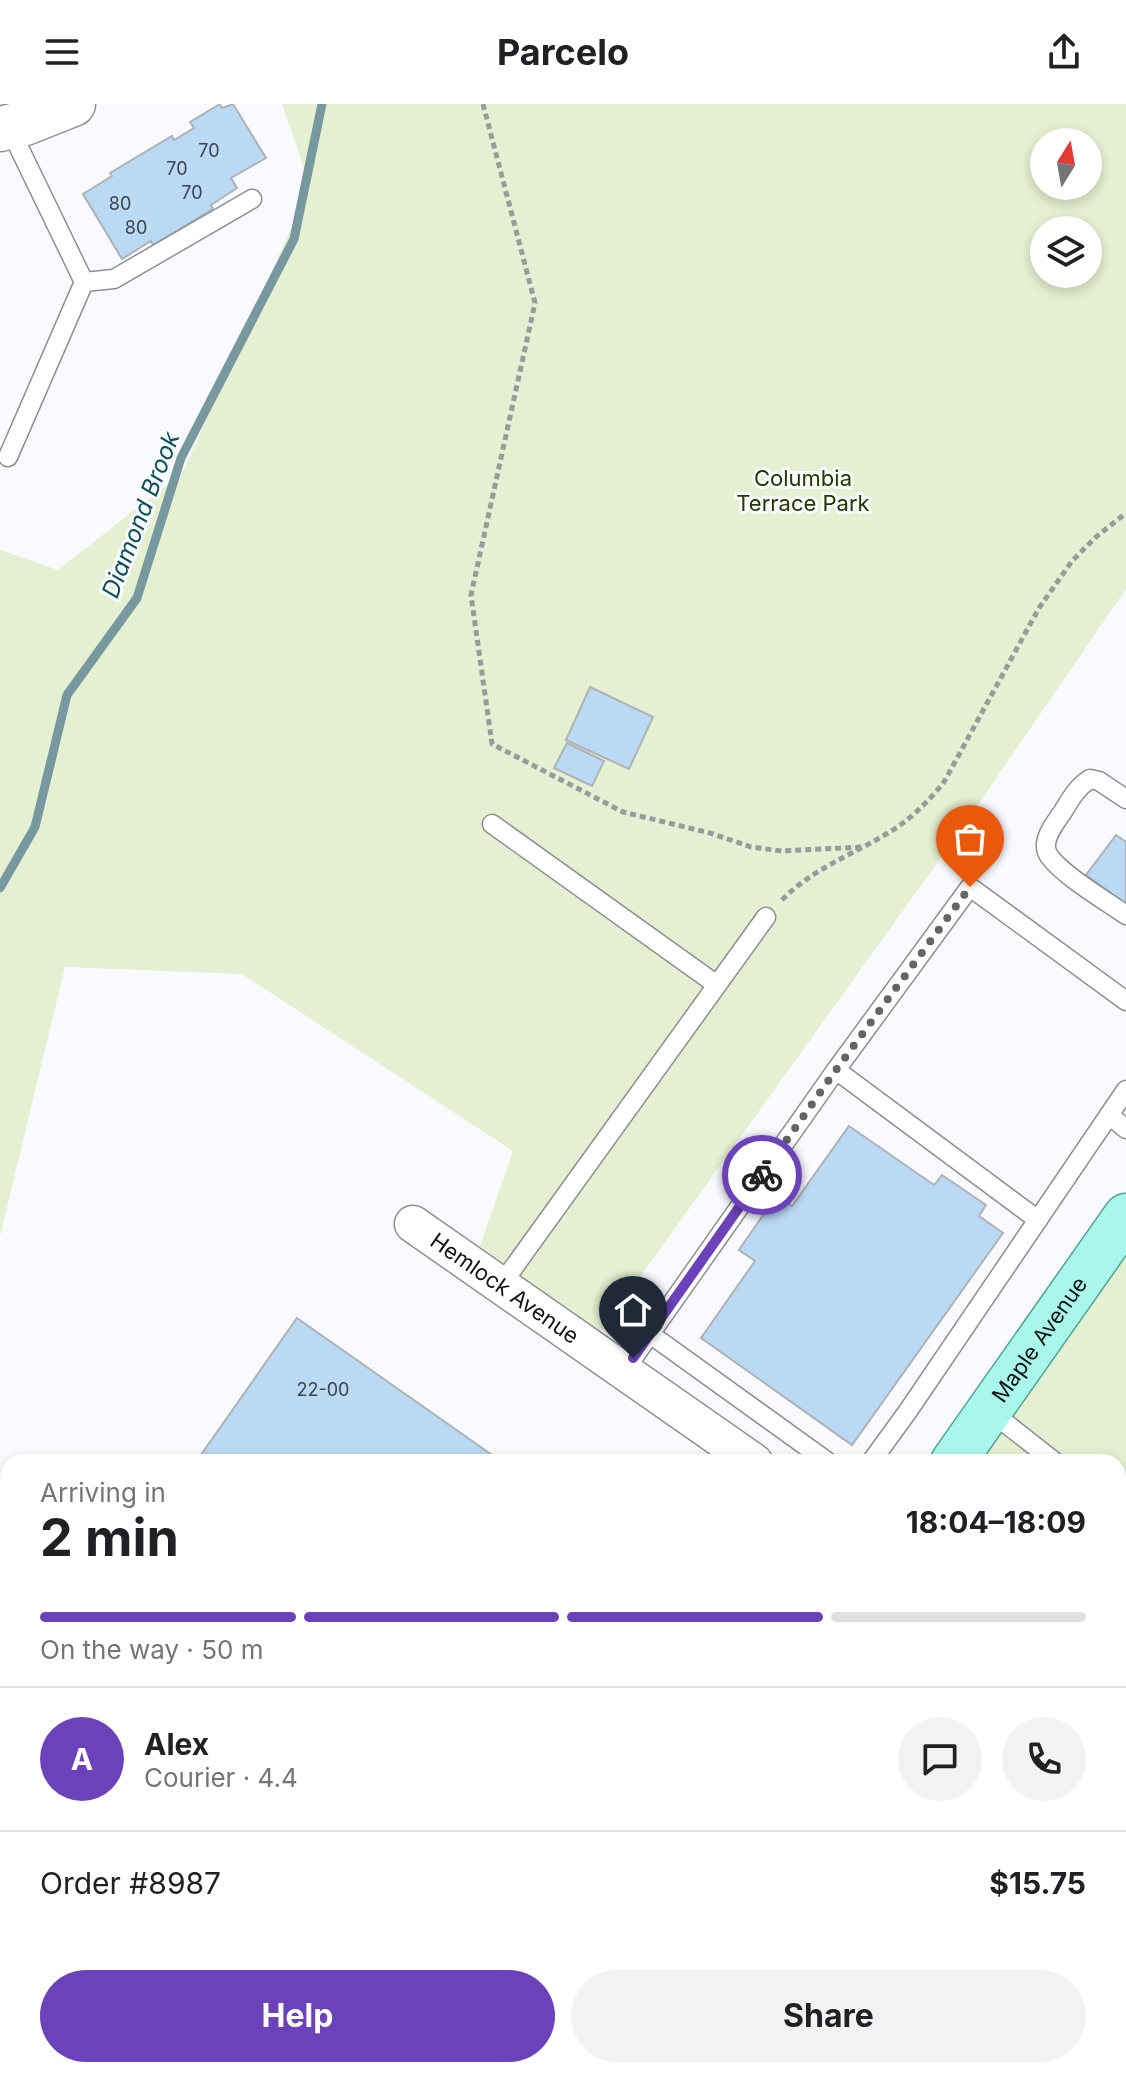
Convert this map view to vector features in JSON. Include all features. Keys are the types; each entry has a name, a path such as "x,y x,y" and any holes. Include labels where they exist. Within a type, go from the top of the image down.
{"main road":[{"name":"Maple Avenue","path":"959,1454 1126,1216"}],"street":[{"path":"4,128 73,104"},
{"name":"Hemlock Avenue","path":"413,1224 743,1454"}],"lane":[{"path":"4,128 84,282"},
{"path":"84,282 114,279 252,199"},
{"path":"8,457 84,282"},
{"path":"1126,799 1099,781 1090,779 1081,784 1047,840 1047,852 1061,869 1126,915"},
{"path":"492,824 717,985"},
{"path":"624,1371 836,1070 970,887 1126,1001"},
{"path":"501,1285 766,917"},
{"path":"836,1070 1038,1220"},
{"path":"877,1454 1126,1090"},
{"path":"1109,1115 1126,1129"},
{"path":"650,1334 817,1454"},
{"path":"990,1411 1045,1454"}],"path":[{"path":"483,104 535,303 471,595 492,744 623,812 769,850 863,847"},
{"path":"766,917 798,884 891,832 938,789 1039,608 1072,561 1126,513"}],"green space":[{"name":"Columbia Terrace Park","path":"282,104 1126,104 1126,589 955,838 589,1348 473,1266 513,1151 242,974 65,967 0,1236 0,550 58,570 183,472 310,185"},
{"path":"1126,1216 1126,1454 959,1454"}],"building":[{"path":"220,104 222,108 233,104 266,158 231,178 237,188 211,205 213,209 153,245 151,241 122,259 83,194 112,176 110,173 172,136 174,140 194,128 190,122"},
{"path":"590,687 653,717 629,769 566,740"},
{"path":"567,743 604,761 592,786 554,768"},
{"path":"1116,835 1126,842 1126,904 1086,875"},
{"path":"849,1126 934,1185 942,1175 986,1205 979,1216 1003,1233 852,1445 701,1338 755,1261 739,1250 777,1195 792,1206"},
{"path":"297,1318 491,1454 202,1454"}],"waterway":[{"name":"Diamond Brook","path":"0,888 35,827 67,695 137,598 181,458 294,239 322,104"}],"way so far":[{"path":"762,1175 970,887"}],"route":[{"path":"633,1358 762,1175"}]}
